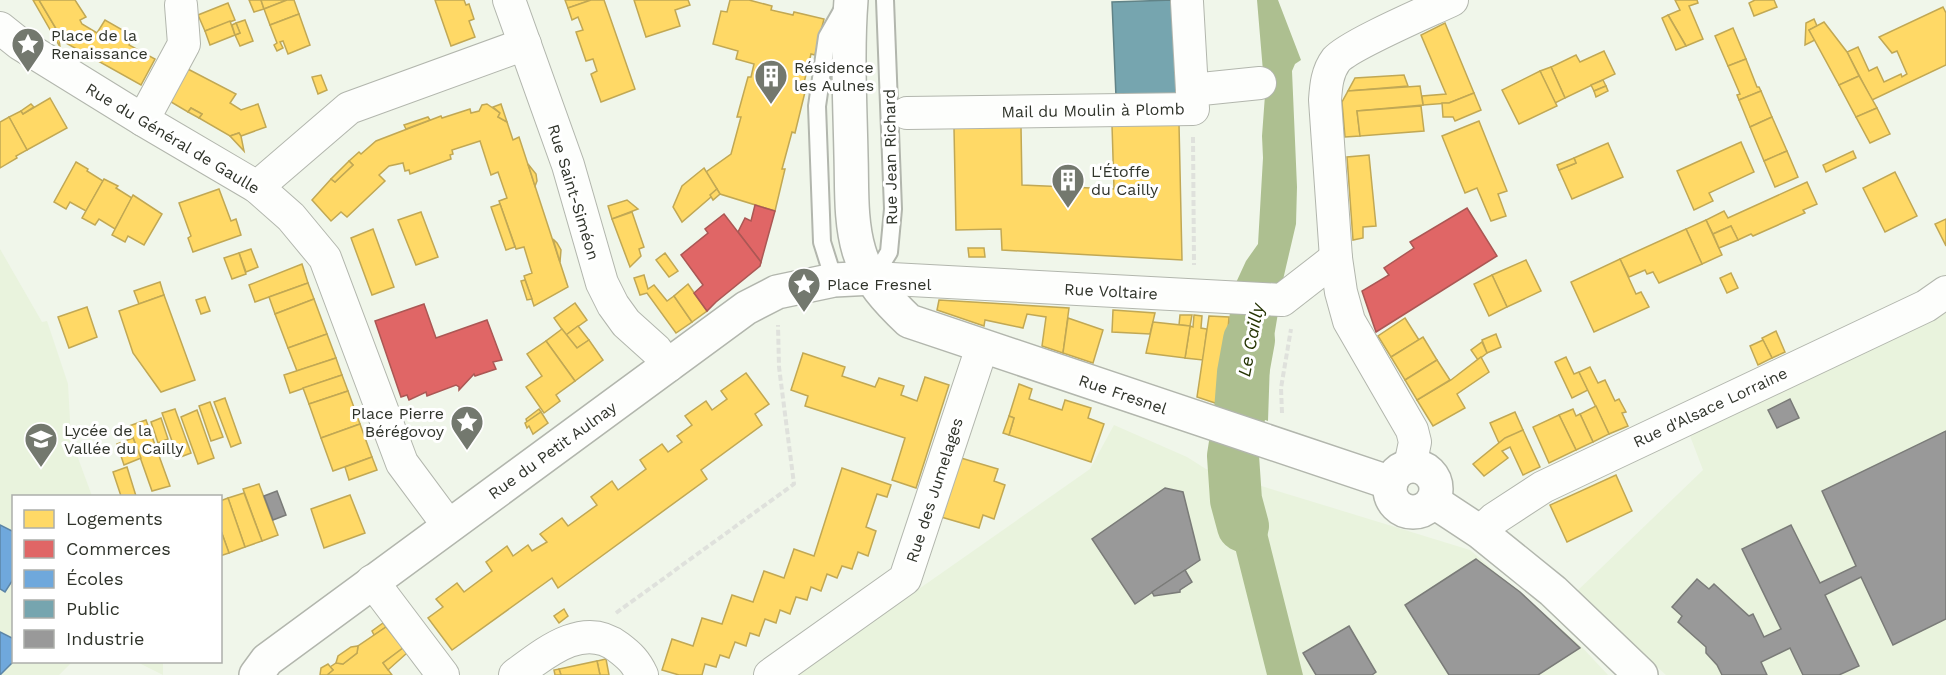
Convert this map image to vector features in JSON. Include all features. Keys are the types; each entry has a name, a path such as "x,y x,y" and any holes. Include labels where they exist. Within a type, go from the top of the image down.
{"street":[{"name":"Rue Saint-Siméon","path":"509,0 568,165 602,283 613,305 626,323 656,350 668,366"},
{"path":"849,0 847,42 853,209 859,252 873,278"},
{"path":"1400,475 1414,442 1412,430 1350,321 1341,292 1336,258 1325,100 1327,80 1338,57 1452,0"},
{"path":"1187,2 1192,100"},
{"path":"143,120 184,44 181,5"},
{"name":"Rue du Général de Gaulle","path":"0,28 20,44 257,188 291,217 325,258 402,463 448,525"},
{"path":"257,188 349,108 525,44"},
{"name":"Mail du Moulin à Plomb","path":"906,113 1192,100 1260,83"},
{"path":"1291,293 1336,258"},
{"name":"Rue du Petit Aulnay","path":"256,675 267,660 372,581 746,308 777,292 834,280 873,278"},
{"name":"Rue Voltaire","path":"873,278 1229,297 1291,293"},
{"name":"Rue Fresnel","path":"873,278 887,300 909,321 1274,444 1400,475 1422,468 1432,477 1436,488 1433,501 1480,532"},
{"name":"Rue d'Alsace Lorraine","path":"1480,532 1494,519 1543,487 1926,306 1946,292"},
{"name":"Rue des Jumelages","path":"770,675 905,579 982,346"},
{"path":"1480,532 1553,591 1641,675"},
{"path":"372,581 443,675"},
{"path":"515,675 556,645 579,638 594,638 611,642 635,660 642,675"}],"lane":[{"path":"834,280 822,242 817,106 827,37 849,0"},
{"name":"Rue Jean Richard","path":"873,278 889,252 893,208 885,0"}],"path":[{"path":"1192,100 1194,295"},
{"path":"594,638 607,619 794,484 779,367 777,292"},
{"path":"1274,444 1291,293"}],"shaded area":[{"name":"Lycée de la Vallée du Cailly","path":"0,249 42,322 47,321 68,384 71,439 92,495 12,495 12,663 71,663 59,675 0,675"},
{"path":"1946,311 1946,675 1666,675 1575,593 1703,470 1687,428"},
{"path":"1114,425 1187,457 1206,469 1470,550 1580,645 1608,675 796,675 1090,469"},
{"path":"139,663 163,663 163,675"}],"water":[{"path":"1257,0 1278,0 1301,60 1295,64 1292,71 1297,187 1296,224 1282,284 1234,287 1246,261 1258,244 1265,95"},
{"path":"1230,311 1278,313 1270,361 1268,421 1218,404 1225,366"},
{"path":"1210,448 1258,464 1255,485 1303,675 1267,675"}],"building: Logements":[{"path":"33,0 39,0 58,32 60,47"},
{"path":"39,0 75,0 86,17 80,20 82,24 97,33 105,20 133,36 129,45 155,59 141,85 64,42"},
{"path":"249,0 261,0 264,9 254,12"},
{"path":"261,0 287,0 264,9"},
{"path":"287,0 294,0 299,14 270,25 264,9"},
{"path":"435,0 464,0 466,5 469,4 474,19 469,21 475,37 451,46"},
{"path":"565,0 591,0 568,8"},
{"path":"591,0 604,0 635,89 601,102 591,74 597,71 593,59 586,61 576,32 583,30 578,17 572,20 568,8"},
{"path":"634,0 688,0 690,5 675,10 680,26 646,37"},
{"name":"Résidence les Aulnes","path":"730,0 749,0 772,6 771,10 793,15 794,12 824,19 815,55 811,54 802,91 805,92 795,133 792,132 782,169 785,169 775,211 720,194 706,172 731,154 741,117 737,117 754,64 736,59 738,51 713,44 721,11 727,12"},
{"path":"1675,0 1697,0 1698,3 1689,6 1703,39 1686,46 1668,15 1680,10"},
{"path":"1755,0 1774,0 1777,7 1754,16 1749,3"},
{"path":"228,3 235,20 205,31 198,15"},
{"path":"1943,7 1946,13 1946,65 1872,100 1847,52 1858,47 1869,71 1877,67 1884,82 1901,74 1902,77 1907,74 1897,51 1892,53 1879,37"},
{"path":"299,14 310,45 288,54 283,41 280,42 283,48 277,51 274,45 277,43 270,25"},
{"path":"1668,15 1686,46 1676,50 1662,18"},
{"path":"1814,19 1817,26 1809,30 1815,40 1805,45 1806,23"},
{"path":"245,20 253,41 240,46 235,35 240,33 236,23"},
{"path":"230,21 235,35 210,45 205,31"},
{"path":"1824,22 1847,52 1859,76 1839,85 1809,30"},
{"path":"236,23 240,33 235,35 232,25"},
{"path":"1445,23 1474,93 1449,103 1423,105 1422,96 1446,94 1421,35"},
{"path":"1733,28 1746,59 1728,66 1715,36"},
{"path":"1604,51 1615,74 1565,98 1551,67 1576,55 1580,62"},
{"path":"1746,59 1757,87 1761,91 1739,100 1737,95 1740,94 1728,66"},
{"path":"184,67 236,94 230,103 241,110 258,104 266,127 241,136 239,133 230,136 199,118 202,114 191,108 188,112 166,99"},
{"path":"1551,67 1565,98 1555,103 1540,71"},
{"path":"1540,71 1557,106 1519,124 1502,90"},
{"path":"321,75 327,90 318,94 312,77"},
{"path":"1404,75 1408,86 1348,91 1355,78"},
{"path":"1859,76 1877,108 1856,117 1839,85"},
{"path":"1603,80 1606,86 1594,91 1591,85"},
{"path":"1420,86 1423,105 1357,111 1360,136 1345,137 1342,102 1348,91"},
{"path":"1606,86 1608,91 1596,97 1594,91"},
{"path":"1761,91 1772,117 1750,127 1739,100"},
{"path":"1474,93 1481,110 1455,121 1453,117 1443,117 1442,103 1449,103"},
{"path":"50,98 67,128 27,150 9,117 21,111 23,114"},
{"path":"31,104 34,107 23,114 21,111"},
{"path":"487,104 500,113 498,117 507,122 513,140 519,137 568,287 534,306 524,276 532,273 524,247 516,249 499,201 507,198 498,172 491,175 480,141 452,150 451,159 410,174 409,170 405,171 403,163 389,166 379,175 385,181 347,217 341,212 331,221 312,200 331,179 335,182 353,165 349,161 376,141 441,116 442,118 470,109 471,113 479,111 482,105"},
{"path":"501,104 507,122 498,117 500,113 493,107"},
{"path":"1421,106 1424,131 1360,136 1357,111"},
{"path":"191,108 202,114 199,118 188,112"},
{"path":"1877,108 1890,134 1870,143 1856,117"},
{"path":"9,117 27,150 0,168 0,122"},
{"path":"428,117 430,120 406,129 404,125"},
{"path":"1772,117 1787,151 1764,161 1750,127"},
{"path":"1479,121 1507,191 1498,194 1506,216 1491,221 1477,188 1465,193 1442,136"},
{"name":"L'Étoffe du Cailly","path":"1179,124 1182,260 1002,250 1001,229 956,230 954,128 1021,127 1022,185 1114,189 1112,125"},
{"path":"239,133 241,136 244,151 230,136"},
{"path":"1741,142 1754,172 1709,193 1713,201 1694,210 1677,171"},
{"path":"1608,143 1623,177 1572,199 1559,170 1576,163 1574,158"},
{"path":"1787,151 1798,177 1775,187 1764,161"},
{"path":"1853,151 1856,158 1826,172 1823,165"},
{"path":"1369,155 1376,226 1363,227 1363,238 1353,240 1347,157"},
{"path":"1574,158 1576,163 1559,170 1557,165"},
{"path":"349,161 353,165 335,182 331,179"},
{"path":"76,162 103,181 86,211 70,202 66,209 54,202"},
{"path":"528,164 536,174 535,186"},
{"path":"704,168 717,189 682,222 673,207 682,186"},
{"path":"1895,172 1917,216 1885,232 1863,188"},
{"path":"104,179 118,186 116,188 132,198 115,229 99,219 95,225 82,218"},
{"path":"1807,182 1817,204 1803,210 1805,213 1753,236 1751,234 1738,240 1731,226 1713,234 1706,220 1724,211 1728,218"},
{"path":"219,189 231,221 236,219 241,235 193,252 188,238 191,236 179,203"},
{"path":"717,189 720,194 713,200 710,195"},
{"path":"133,195 162,214 144,245 128,236 125,242 112,235"},
{"path":"627,200 638,209 612,219 608,206"},
{"path":"500,204 515,247 506,250 491,207"},
{"path":"421,212 438,257 416,265 398,220"},
{"path":"632,212 644,247 639,249 641,256 630,267 612,219"},
{"path":"1946,219 1946,246 1935,224"},
{"path":"1706,220 1722,255 1702,264 1686,229"},
{"path":"1731,226 1738,240 1719,248 1713,234"},
{"path":"373,229 394,287 372,295 351,238"},
{"path":"1686,229 1702,264 1659,283 1653,272 1647,274 1645,270 1629,277 1620,259"},
{"path":"553,239 561,250 560,262"},
{"path":"968,248 984,248 985,257 969,257"},
{"path":"251,249 258,267 246,272 239,253"},
{"path":"239,253 246,274 232,279 224,258"},
{"path":"665,253 678,271 669,277 656,260"},
{"path":"1620,259 1636,294 1641,292 1649,307 1594,332 1571,282"},
{"path":"1526,260 1541,291 1507,307 1492,275"},
{"path":"302,264 308,283 255,302 249,285"},
{"path":"1731,273 1738,288 1727,293 1720,278"},
{"path":"644,275 648,289 654,285 667,301 674,296 692,322 676,333 647,293 640,295 634,278"},
{"path":"1492,275 1507,307 1489,316 1474,284"},
{"path":"525,280 532,299 527,300 521,281"},
{"path":"160,282 164,295 139,304 134,291"},
{"path":"308,283 314,299 275,314 269,297"},
{"path":"688,284 707,311 692,322 674,296"},
{"path":"164,295 195,380 161,392 133,353 119,311"},
{"path":"205,297 210,311 201,314 196,300"},
{"path":"314,299 327,334 288,348 275,314"},
{"path":"939,300 1069,308 1063,353 1042,346 1046,317 1027,314 1023,328 985,320 984,326 937,310"},
{"path":"575,303 587,320 566,335 554,318"},
{"path":"87,307 97,337 69,348 58,317"},
{"path":"1113,310 1155,313 1150,334 1112,332"},
{"path":"1180,315 1192,315 1190,326 1179,325"},
{"path":"1194,315 1202,316 1201,328 1207,329 1203,360 1185,358"},
{"path":"1209,316 1229,317 1225,366 1218,404 1197,397"},
{"path":"1068,318 1103,330 1093,363 1063,353"},
{"path":"1405,318 1419,340 1391,357 1378,336"},
{"path":"1153,322 1190,326 1185,358 1146,353"},
{"path":"578,326 589,340 577,348 566,335"},
{"path":"562,329 577,348 589,340 603,360 575,381 546,341"},
{"path":"1776,331 1785,352 1772,358 1762,338"},
{"path":"327,334 336,358 297,371 288,348"},
{"path":"1496,334 1501,347 1487,353 1482,340"},
{"path":"1423,337 1437,360 1405,380 1391,357"},
{"path":"1763,340 1772,358 1758,365 1750,346"},
{"path":"546,341 575,381 556,395 560,401 544,413 526,387 542,376 527,354"},
{"path":"1482,342 1487,353 1478,360 1471,350"},
{"path":"803,353 845,367 842,376 875,387 879,378 904,386 901,395 917,401 925,377 949,385 916,488 892,480 905,438 805,406 808,396 791,390"},
{"path":"1481,357 1489,372 1457,394 1465,408 1433,426 1417,400 1451,380"},
{"path":"1566,357 1574,374 1579,372 1588,390 1572,398 1555,362"},
{"path":"336,358 342,375 290,393 284,375"},
{"path":"1437,360 1450,380 1417,400 1405,380"},
{"path":"1590,367 1598,383 1605,380 1615,401 1619,399 1626,412 1622,413 1628,426 1609,434 1579,372"},
{"path":"746,373 769,404 755,414 762,425 701,470 707,479 558,588 552,578 452,650 428,618 443,607 436,599 457,583 464,592 492,571 486,562 507,546 513,556 528,545 532,551 547,542 540,534 562,518 568,526 597,505 591,497 612,481 618,490 646,469 640,460 662,444 668,452 682,442 677,436 692,425 685,416 706,401 712,410 727,399 721,391"},
{"path":"342,375 348,391 309,404 303,388"},
{"path":"1019,384 1032,389 1029,399 1062,410 1065,400 1091,408 1088,418 1104,424 1091,462 1009,435 1014,418 1009,416"},
{"path":"348,391 360,424 321,438 309,404"},
{"path":"225,398 241,443 231,447 214,402"},
{"path":"210,402 223,437 211,441 199,406"},
{"path":"1596,406 1609,434 1593,442 1580,414"},
{"path":"175,409 191,453 178,458 162,413"},
{"path":"539,409 541,412 527,422 526,419"},
{"path":"1573,409 1576,416 1580,414 1593,442 1576,450 1559,415"},
{"path":"197,410 214,458 198,464 181,417"},
{"path":"541,412 548,423 533,434 525,423"},
{"path":"1515,412 1523,430 1499,443 1490,423"},
{"path":"1559,415 1576,450 1549,463 1533,427"},
{"path":"1009,416 1014,418 1009,435 1003,433"},
{"path":"161,418 168,439 158,443 151,422"},
{"path":"146,420 170,486 152,491 129,426"},
{"path":"360,424 372,457 333,471 321,438"},
{"path":"1523,430 1540,467 1523,475 1510,447 1502,451 1508,458 1484,476 1473,464 1505,438"},
{"path":"133,438 141,458 124,465 117,444"},
{"path":"372,457 377,470 349,480 345,467"},
{"path":"961,458 998,469 994,481 1005,485 994,519 983,515 979,528 941,517"},
{"path":"127,467 136,495 121,495 113,472"},
{"path":"842,468 891,485 887,497 877,494 866,527 876,531 868,556 858,552 852,569 842,566 837,578 827,574 821,591 811,587 807,600 796,597 790,614 780,610 776,623 765,619 759,636 750,633 746,646 735,642 729,658 720,655 716,667 705,664 702,675 679,675 662,670 672,639 693,646 702,618 722,624 732,595 753,602 764,571 784,578 794,549 814,556"},
{"path":"1616,475 1632,511 1567,542 1550,505"},
{"path":"259,484 278,535 262,541 243,489"},
{"path":"244,493 262,541 245,547 228,498"},
{"path":"350,495 365,533 324,548 311,509"},
{"path":"228,498 245,547 229,553 222,534 222,500"},
{"path":"222,534 229,553 222,555"},
{"path":"564,609 568,616 559,623 554,616"},
{"path":"383,623 386,627 374,635 372,631"},
{"path":"386,627 403,648 383,663 392,675 327,675 333,670 330,667 336,663 343,664 357,653 358,646"},
{"path":"358,646 357,653 343,664 336,663 338,656 351,647"},
{"path":"403,648 407,653 388,670 383,663"},
{"path":"606,659 609,675 600,675 597,661"},
{"path":"597,661 600,675 561,675 559,669"},
{"path":"328,664 333,670 327,675 320,675 321,668"},
{"path":"559,669 561,675 555,675 554,670"}],"building: Commerces":[{"path":"755,205 775,211 761,262 738,232 745,218 751,221"},
{"path":"1467,208 1497,256 1376,332 1362,291 1389,275 1384,268 1414,248 1410,242"},
{"path":"724,214 761,262 760,266 707,311 694,293 703,285 681,255 708,233 705,229"},
{"path":"424,304 436,338 487,320 502,360 493,362 496,369 475,376 474,374 459,390 456,385 427,396 426,392 409,400 407,395 401,397 375,321"}],"building: Écoles":[{"path":"0,525 12,531 12,581 5,592 0,589"},
{"path":"0,632 12,638 12,663 0,675"}],"building: Public":[{"path":"1173,0 1177,94 1116,97 1112,2"}],"building: Industrie":[{"path":"1790,399 1799,418 1777,428 1768,410"},
{"path":"1946,431 1946,619 1893,645 1861,577 1825,595 1859,666 1839,675 1803,675 1790,648 1761,662 1767,675 1722,675 1717,665 1706,653 1706,647 1678,622 1682,616 1672,607 1697,579 1709,589 1714,584 1749,616 1753,614 1764,637 1781,629 1742,549 1791,525 1820,583 1856,566 1822,491"},
{"path":"1165,488 1183,492 1200,560 1135,604 1092,539"},
{"path":"277,491 286,515 273,520 264,496"},
{"path":"1476,559 1520,592 1580,648 1538,675 1449,675 1405,605"},
{"path":"1185,570 1192,582 1180,592 1154,596 1152,592"},
{"path":"1349,626 1376,672 1372,675 1316,675 1303,653"}],"waterway":[{"name":"Le Cailly","path":"1243,526 1236,500 1233,456 1249,340"}],"place":[{"name":"Place de la Renaissance","path":"28,73"},
{"name":"Résidence les Aulnes","path":"771,105"},
{"name":"L'Étoffe du Cailly","path":"1068,209"},
{"name":"Place Fresnel","path":"804,313"},
{"name":"Place Pierre Bérégovoy","path":"467,451"},
{"name":"Lycée de la Vallée du Cailly","path":"41,468"}]}
